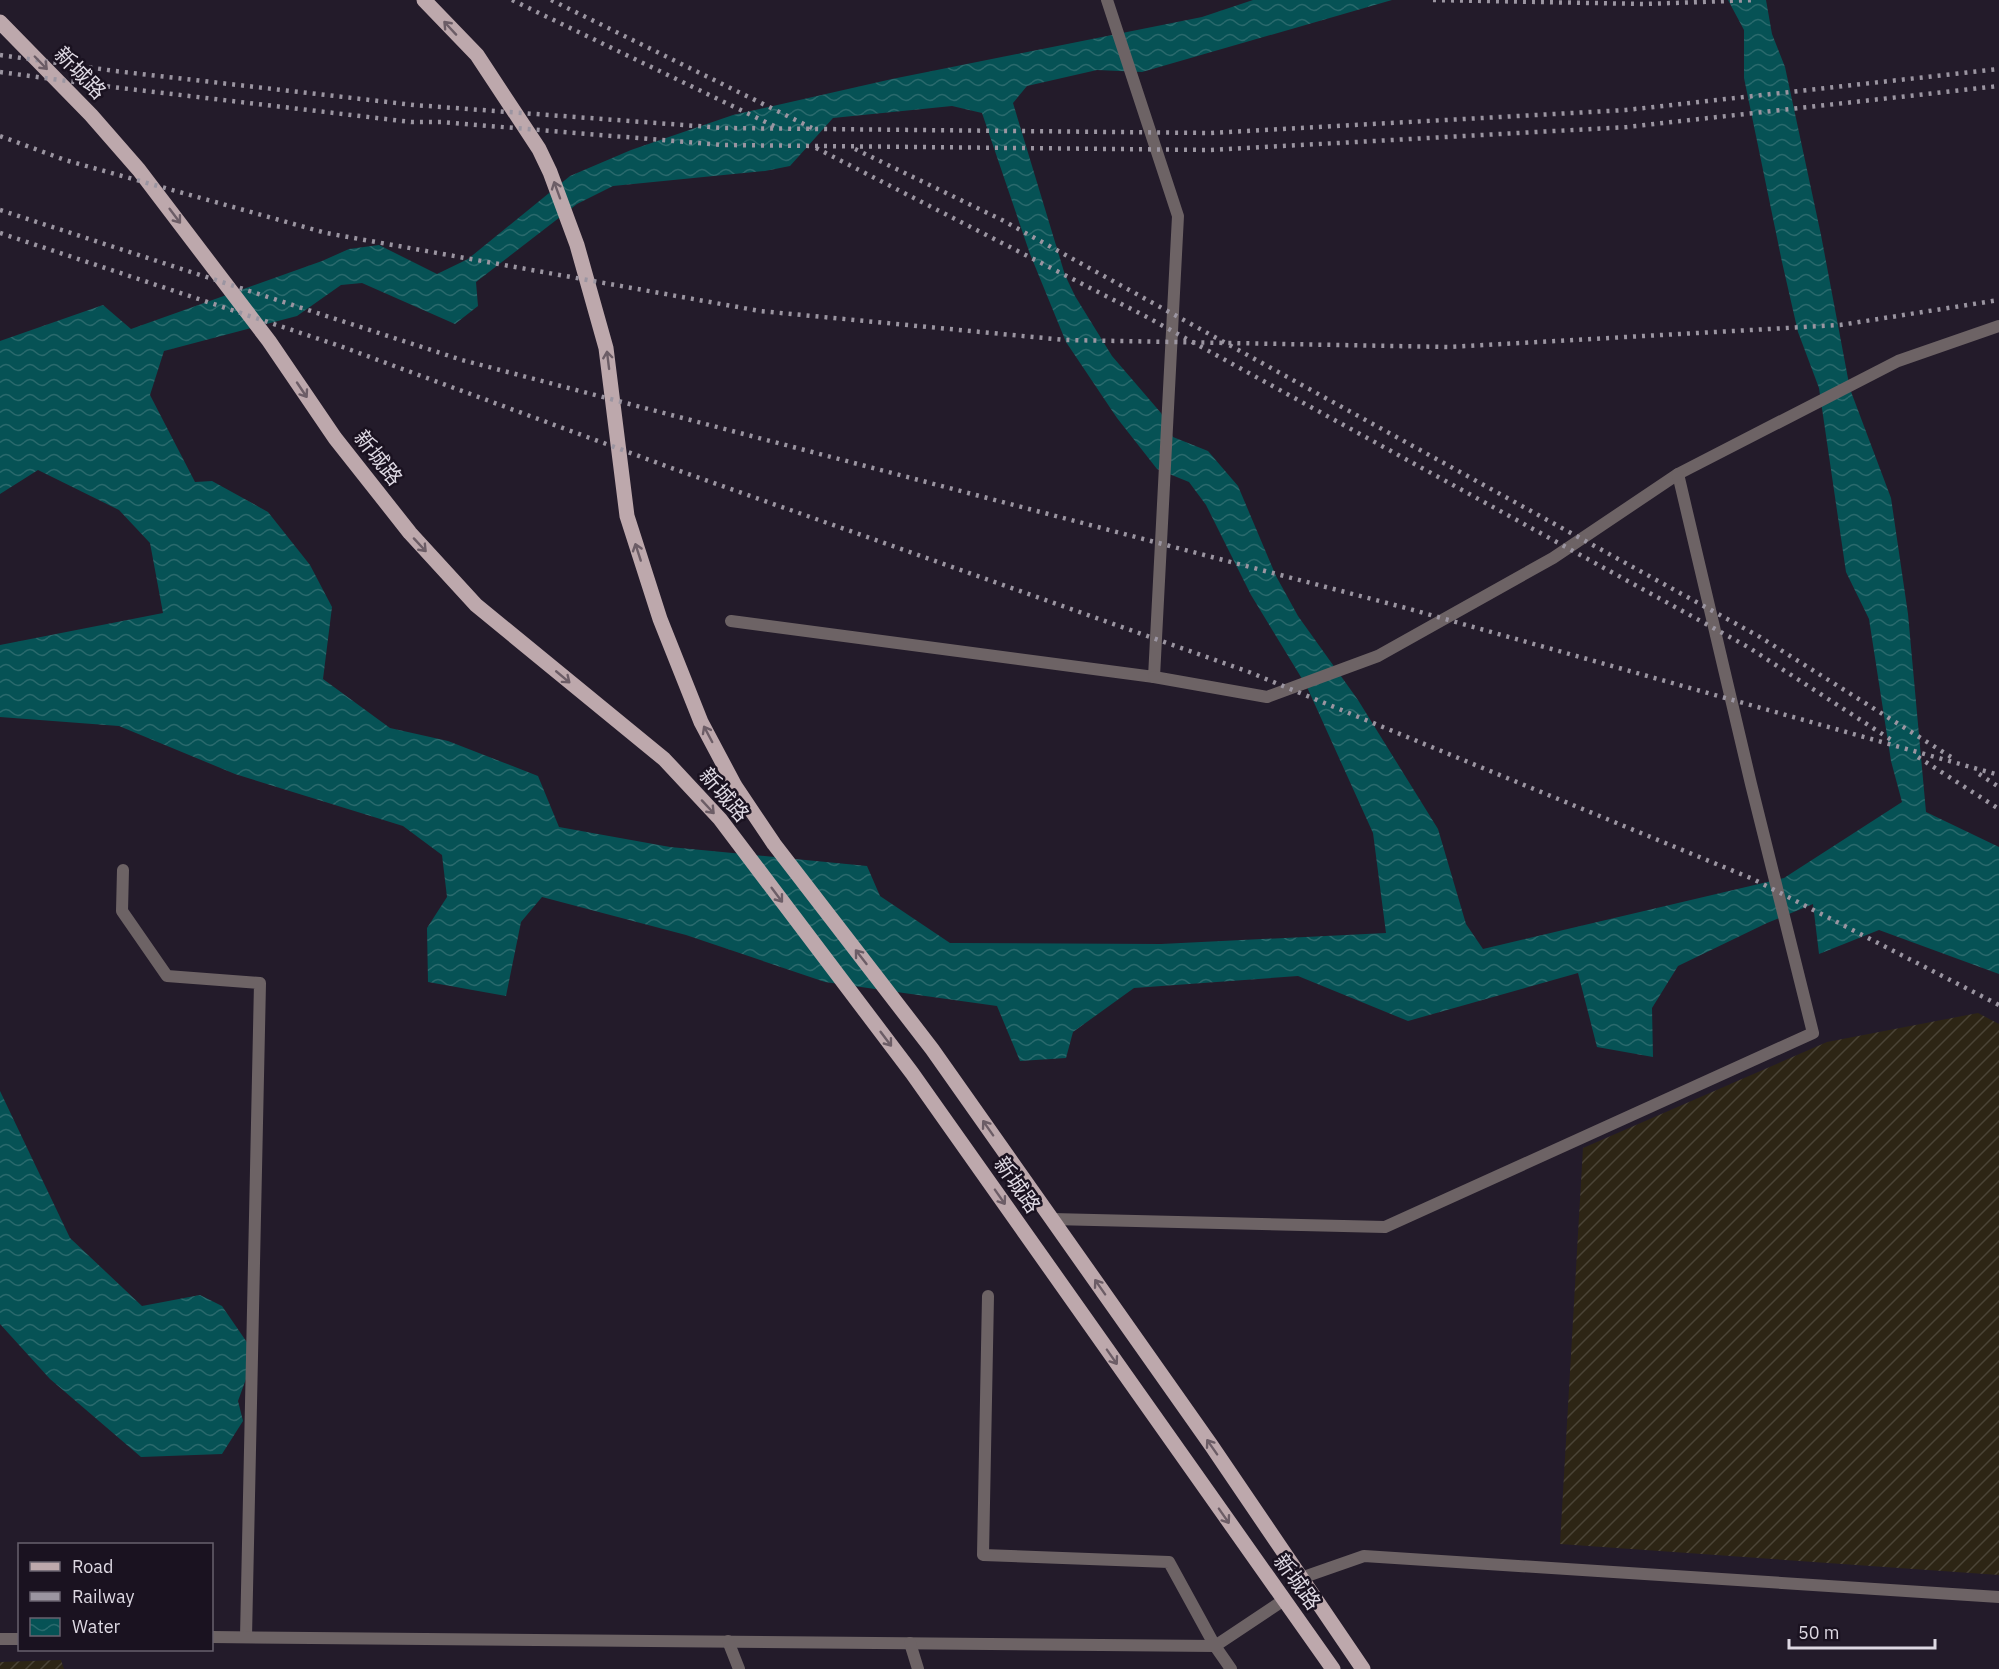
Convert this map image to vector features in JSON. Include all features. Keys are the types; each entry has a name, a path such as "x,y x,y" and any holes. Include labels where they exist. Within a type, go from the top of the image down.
{"main road":[{"name":"新城路","path":"424,0 477,55 539,149 550,172 577,245 606,348 627,516 660,619 701,722 735,786 783,855 932,1049 1211,1446 1363,1669"},
{"name":"新城路","path":"0,22 91,114 139,170 269,341 342,447 410,533 476,605 664,759 720,819 912,1073 1333,1669"}],"street":[{"path":"1107,0 1178,216 1154,677"},
{"path":"731,621 1154,677 1267,697 1378,656 1553,558 1678,474 1898,361 1999,326"},
{"path":"1052,1219 1384,1227 1813,1033 1751,784 1678,474"},
{"path":"123,870 122,911 167,976 260,983 246,1637"},
{"path":"988,1296 983,1555 1169,1562 1215,1646 1231,1669"},
{"path":"1301,1578 1364,1556 1999,1597"},
{"path":"213,1637 1215,1646 1284,1600"},
{"path":"0,1639 18,1639"},
{"path":"728,1641 739,1669"},
{"path":"910,1643 918,1669"}],"shaded area":[{"path":"1978,1013 1999,1024 1999,1575 1560,1544 1583,1148 1827,1042"},
{"path":"61,1660 64,1669 0,1669 0,1662"}],"water":[{"path":"1253,0 1392,0 1142,72 1097,70 1027,86 1013,103 1065,275 1075,296 1112,356 1161,413 1173,437 1208,451 1238,486 1276,576 1298,616 1358,700 1438,829 1466,924 1483,949 1784,878 1902,802 1891,761 1869,619 1846,572 1819,388 1798,332 1744,78 1744,30 1728,0 1766,0 1772,34 1785,67 1821,235 1850,389 1891,498 1908,614 1926,812 1999,847 1999,974 1879,930 1819,954 1813,904 1767,923 1678,966 1652,1008 1653,1057 1597,1047 1578,973 1408,1021 1298,976 1134,988 1073,1032 1066,1058 1020,1061 997,1006 825,982 686,935 542,897 521,922 506,996 428,982 427,928 447,897 442,855 403,826 235,774 119,726 0,717 0,645 163,613 150,543 119,510 38,470 0,494 0,341 103,305 131,329 322,261 349,249 379,245 437,274 468,259 570,176 631,150 733,115 892,79 1202,17","holes":["952,106 982,113 1030,254 1066,342 1117,418 1157,469 1189,482 1206,505 1251,595 1307,687 1373,833 1386,933 1161,944 950,943 880,896 867,866 670,847 559,827 538,776 448,741 390,728 323,679 332,607 310,565 268,512 212,481 195,482 150,395 164,351 297,316 341,285 362,283 455,324 478,306 476,282 577,204 613,186 765,171 790,166 833,118"]},
{"path":"0,1091 70,1238 142,1306 200,1295 222,1306 255,1354 238,1401 243,1421 222,1454 141,1457 50,1379 0,1324"}],"railway":[{"path":"512,0 776,127"},
{"path":"551,0 812,128"},
{"path":"1433,0 1645,4 1756,0"},
{"path":"0,55 115,71 414,105 724,128 1211,133 1626,110 1999,69"},
{"path":"0,72 411,122 441,122 723,145 1211,150 1627,127 1999,86"},
{"path":"0,136 65,160 326,233 760,311 1065,340 1448,347 1840,325 1999,300"},
{"path":"816,148 1145,316 1748,647 1893,741"},
{"path":"855,149 1002,220 1760,637 1951,757"},
{"path":"0,210 462,360 1406,608 1999,775"},
{"path":"0,233 340,346 666,466 1249,672 1753,879 1999,1005"},
{"path":"1918,757 1999,809"},
{"path":"1979,774 1999,787"}]}
